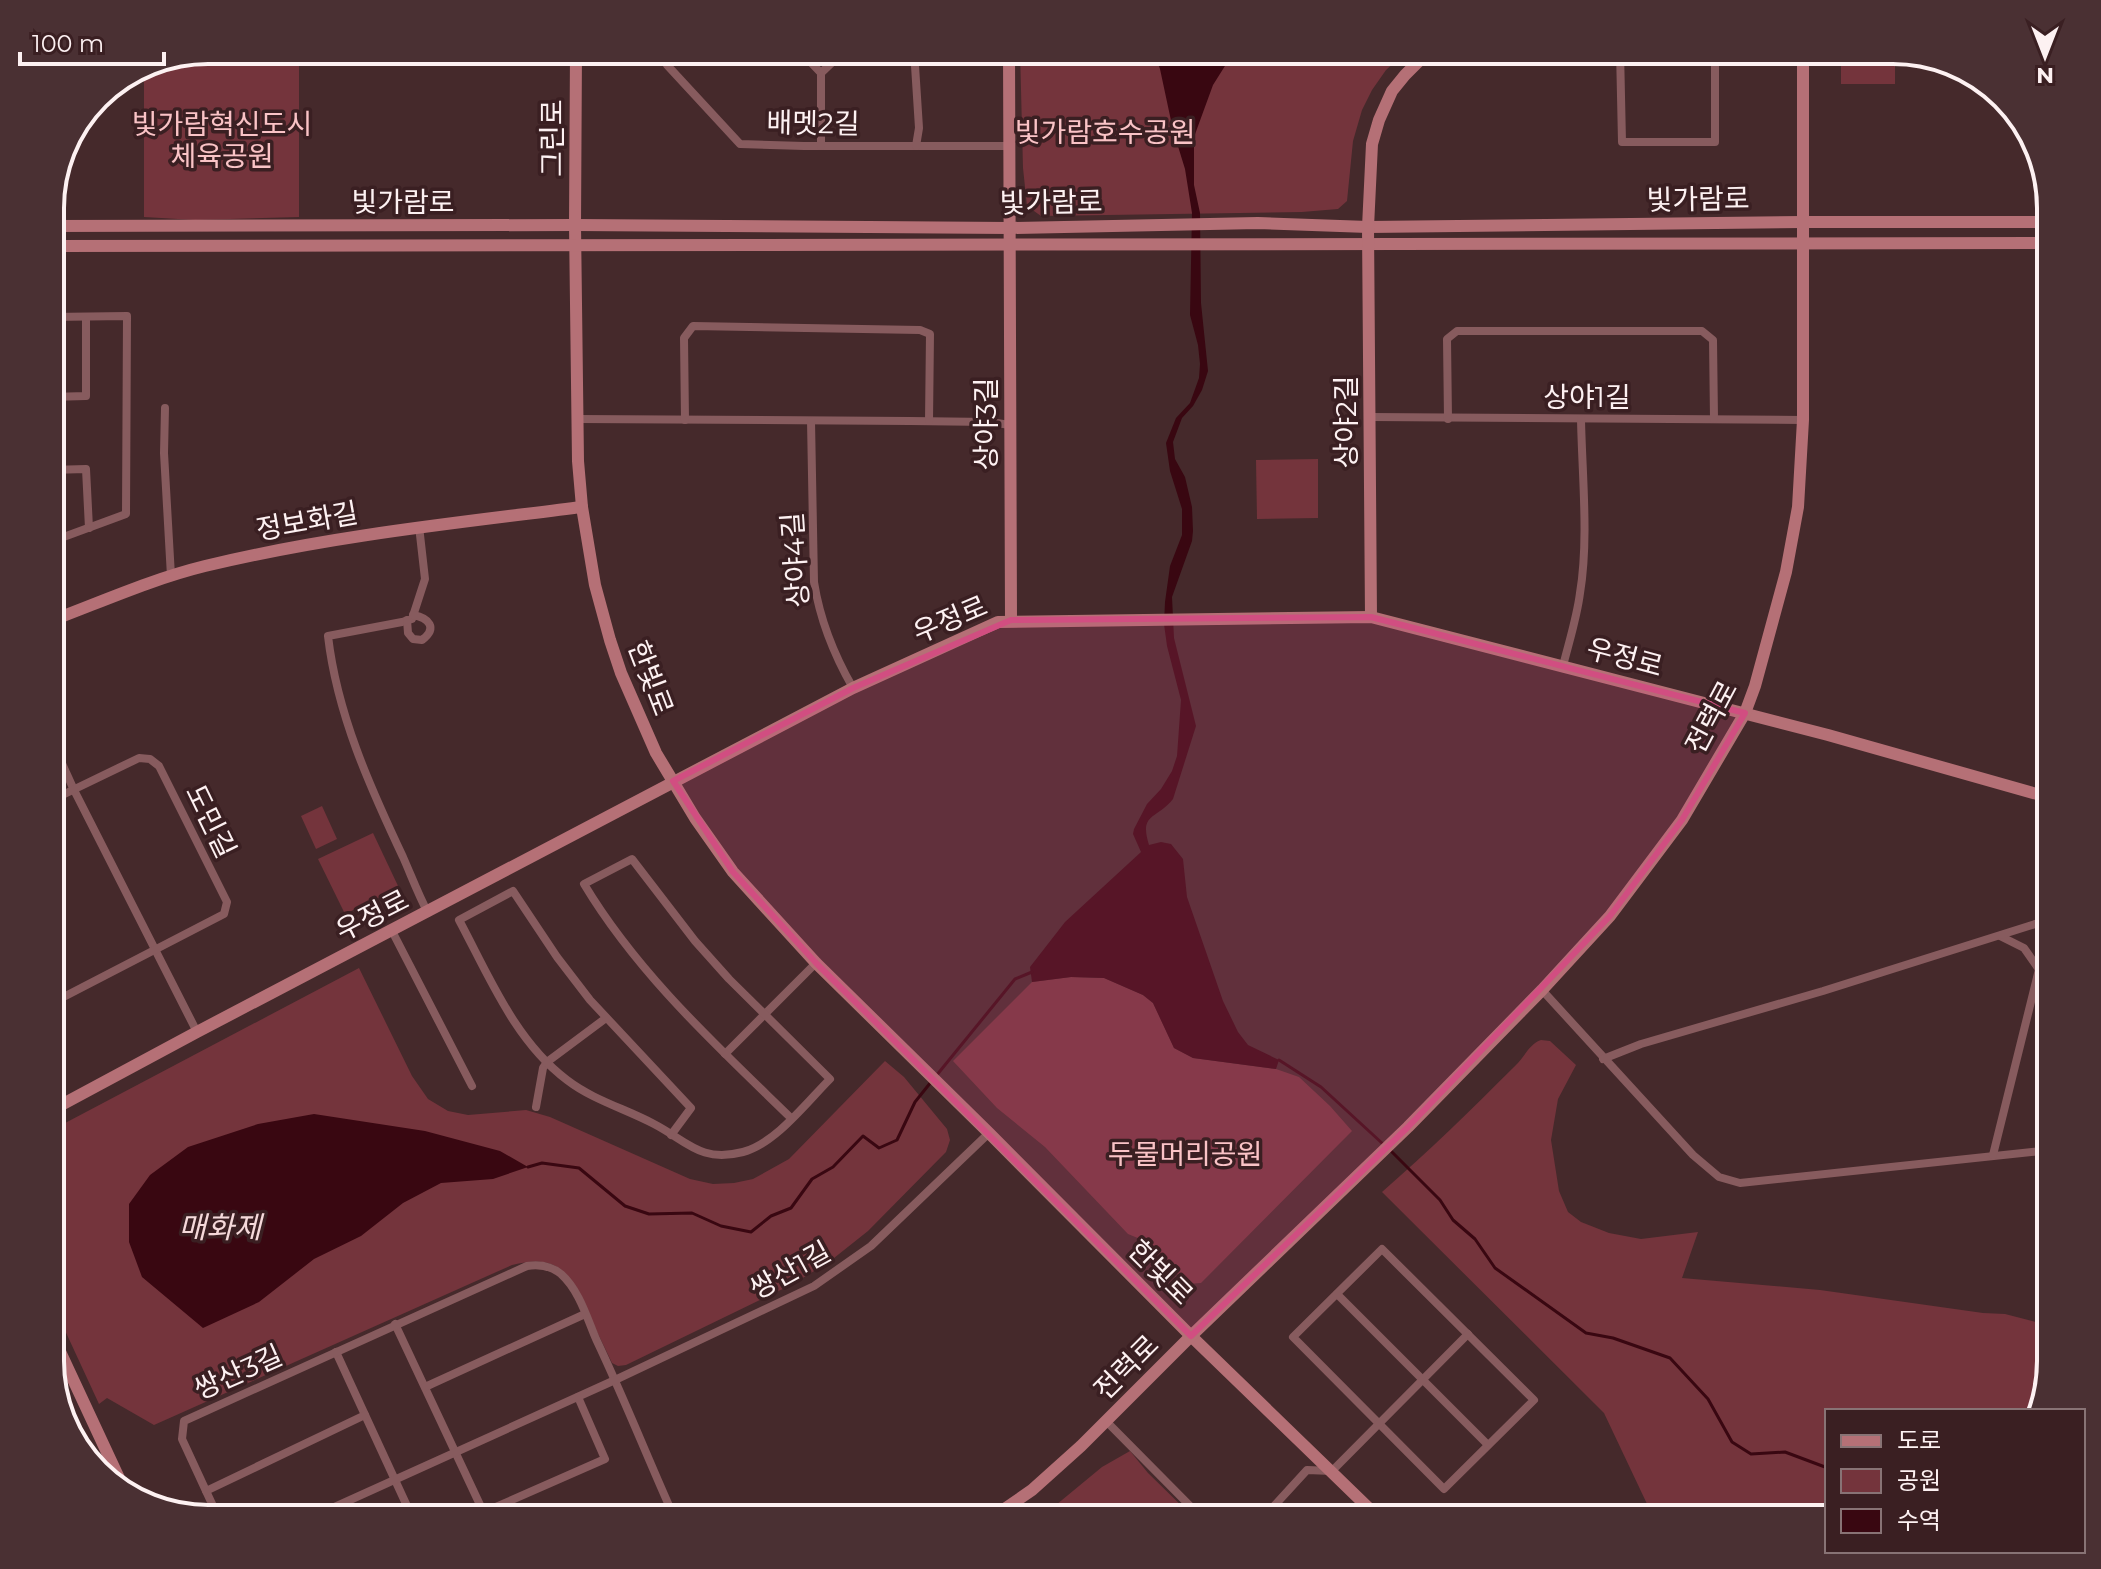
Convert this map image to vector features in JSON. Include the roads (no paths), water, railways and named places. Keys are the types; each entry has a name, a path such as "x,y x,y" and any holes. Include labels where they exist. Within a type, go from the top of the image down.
{"street":[{"name":"그린로","path":"575,225 576,64"},
{"name":"배멧2길","path":"666,64 740,144 1009,146"},
{"path":"812,64 821,73 821,146"},
{"path":"821,73 830,64"},
{"path":"915,64 919,128 916,146"},
{"name":"상야3길","path":"1009,64 1011,620"},
{"name":"상야2길","path":"1371,617 1368,227 1372,144 1392,91 1416,64"},
{"path":"1620,64 1622,142 1715,142 1715,64"},
{"name":"전력로","path":"1010,1505 1081,1446 1408,1127 1542,990 1610,916 1682,820 1745,713 1755,686 1798,507 1803,420 1803,64"},
{"name":"빛가람로","path":"64,226 1010,228 1258,223 1368,227 2037,222"},
{"name":"한빛로","path":"575,225 578,461 590,559 600,607 642,725 695,818 733,872 816,963 1191,1336 1366,1505"},
{"name":"빛가람로","path":"64,246 2037,243"},
{"path":"64,317 127,316 126,514 64,537"},
{"path":"64,397 86,396 86,317"},
{"path":"685,420 684,338 693,326 920,330 930,334 929,421"},
{"path":"1448,419 1447,339 1457,331 1702,331 1713,340 1714,419"},
{"path":"165,408 164,453 171,576"},
{"name":"상야1길","path":"1370,417 1803,420"},
{"path":"577,419 929,421 1010,425"},
{"path":"1563,666 1582,577 1581,419"},
{"name":"상야4길","path":"811,421 817,605 828,639 853,688"},
{"path":"64,470 86,469 89,528"},
{"name":"정보화길","path":"64,616 203,566 299,545 419,526 582,507"},
{"path":"419,526 425,579 410,617 328,636 344,709 370,784 428,913"},
{"name":"우정로","path":"64,1103 853,688 998,622 1371,617 1745,713 2037,794"},
{"name":"도민길","path":"64,795 139,758 150,759 159,766 227,902 224,914 64,997"},
{"path":"64,768 197,1032"},
{"path":"671,1135 691,1108 606,1018 557,957 513,891 459,920 514,1023 566,1080 656,1124 671,1135 693,1149 704,1153 742,1152 764,1143 791,1118 830,1079 695,941 632,859 584,884 641,965 791,1118"},
{"path":"1603,1059 1641,1044 2037,924"},
{"path":"392,931 472,1086"},
{"path":"1999,935 2024,948 2037,967"},
{"path":"725,1054 816,963"},
{"path":"1993,1155 2037,972"},
{"path":"1542,990 1693,1155 1719,1177 1740,1183 2037,1151"},
{"path":"536,1107 543,1068 547,1062 606,1018"},
{"name":"쌍산1길","path":"340,1505 792,1297 834,1273 892,1227 989,1133"},
{"path":"1382,1249 1468,1334 1534,1400 1444,1489 1293,1337 1382,1249"},
{"name":"쌍산3길","path":"212,1505 182,1439 184,1421 395,1324 527,1266 538,1264 561,1275 573,1289 669,1505"},
{"path":"1337,1294 1488,1445"},
{"path":"425,1387 585,1314"},
{"path":"395,1324 480,1505"},
{"path":"1275,1505 1307,1470 1332,1471 1468,1334"},
{"path":"336,1352 407,1505"},
{"path":"64,1360 116,1471"},
{"path":"500,1505 605,1459 578,1397"},
{"path":"206,1491 365,1415"},
{"path":"1106,1421 1189,1505"}],"water":[{"path":"1158,64 1226,64 1213,85 1194,137 1194,185 1200,213 1201,303 1208,371 1202,390 1182,418 1173,442 1175,459 1185,477 1192,507 1193,531 1172,597 1174,638 1196,726 1173,799 1148,822 1146,835 1149,845 1161,842 1171,844 1183,859 1187,897 1223,1001 1248,1045 1279,1060 1276,1069 1193,1058 1174,1048 1153,1003 1143,995 1104,978 1071,977 1032,982 1030,967 1065,922 1141,852 1133,834 1134,829 1147,804 1172,771 1177,756 1181,700 1164,624 1170,566 1182,535 1182,509 1170,471 1166,443 1176,418 1190,403 1199,378 1200,364 1190,315 1192,213 1185,169"},
{"name":"매화제","path":"314,1114 425,1131 500,1151 528,1167 493,1179 441,1183 403,1203 361,1236 314,1259 259,1302 203,1328 142,1277 129,1242 129,1204 150,1175 188,1147 258,1124"}],"waterway":[{"path":"936,1076 1015,979 1032,972"},
{"path":"1279,1060 1321,1087 1383,1144"},
{"path":"528,1167 542,1163 579,1168 625,1206 649,1214 692,1213 721,1226 751,1232 771,1216 791,1208 812,1179 833,1167 863,1136 879,1148 897,1140 915,1102 931,1082"},
{"path":"1389,1149 1440,1200 1453,1220 1475,1239 1495,1268 1586,1333 1613,1338 1670,1358 1708,1399 1732,1442 1751,1454 1785,1452 1825,1467"}],"park label":[{"name":"빛가람호수공원","path":"1105,132"},
{"name":"빛가람혁신도시 체육공원","path":"222,140"},
{"name":"두물머리공원","path":"1185,1154"}]}
